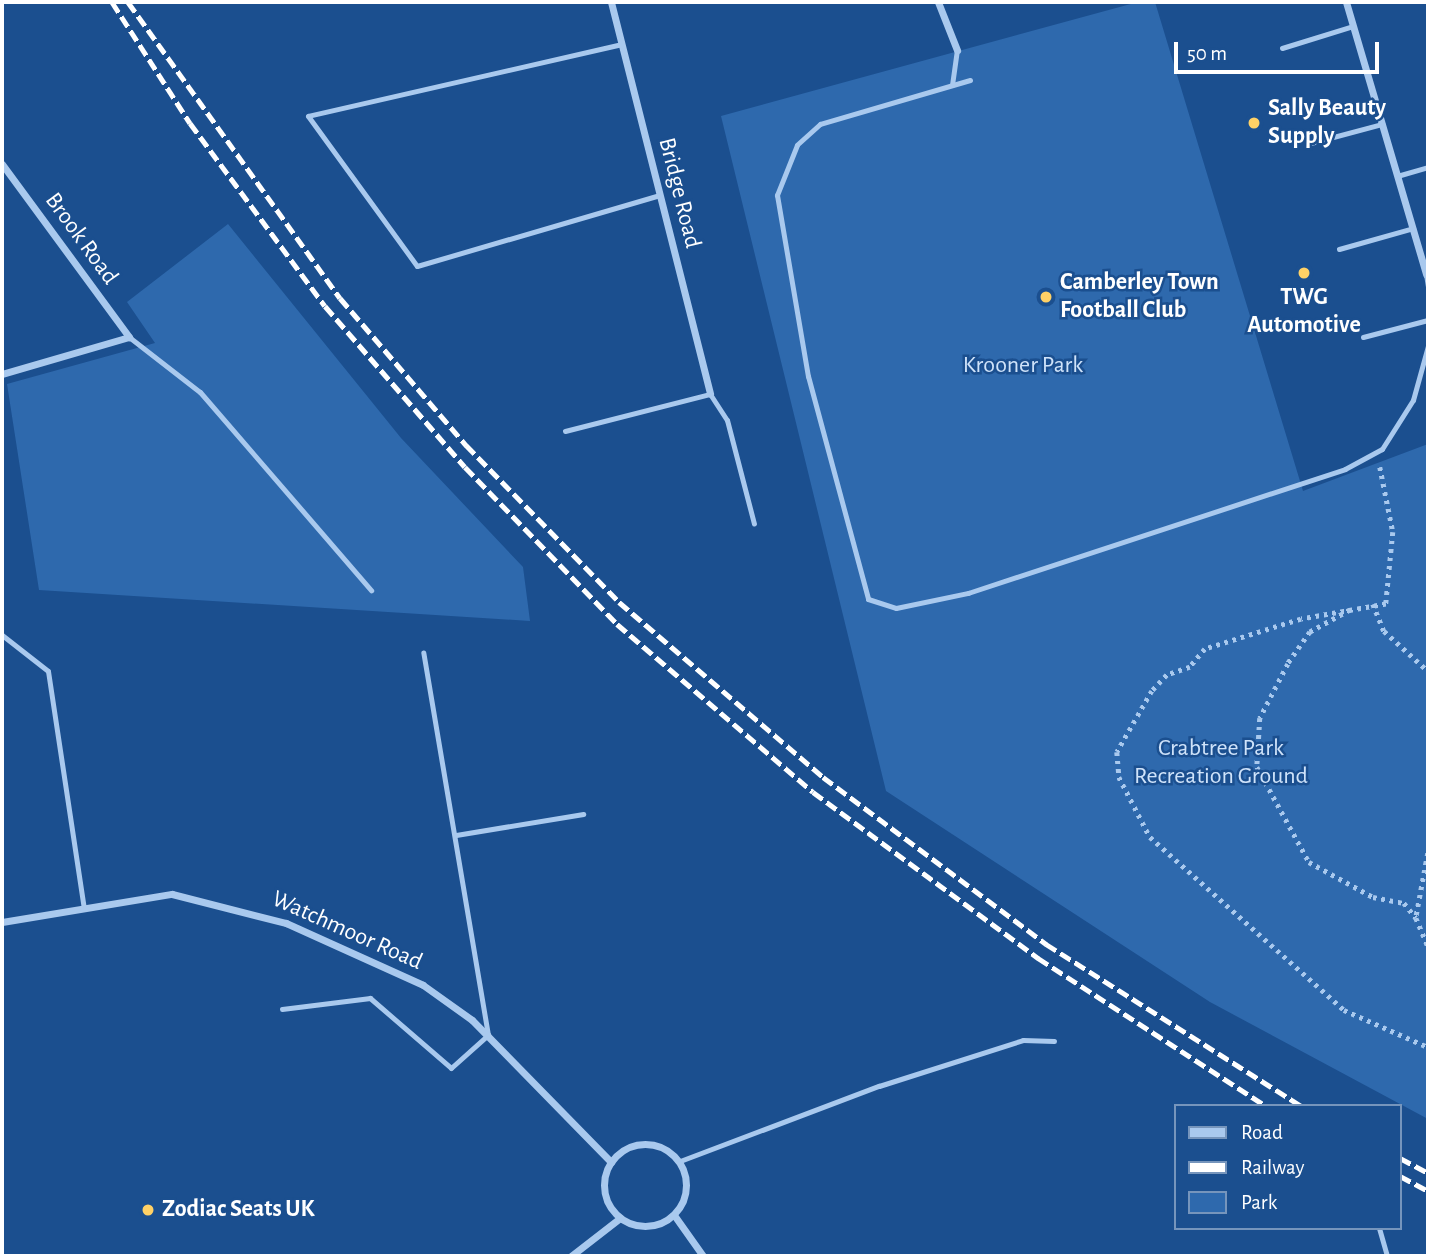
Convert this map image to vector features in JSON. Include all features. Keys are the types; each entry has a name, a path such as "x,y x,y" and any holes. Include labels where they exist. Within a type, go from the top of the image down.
{"street":[{"name":"Bridge Road","path":"611,2 710,394"},
{"path":"937,2 957,50"},
{"path":"1346,2 1426,274"},
{"name":"Brook Road","path":"2,164 128,337"},
{"path":"2,373 128,337"},
{"name":"Watchmoor Road","path":"2,922 172,894 238,907 423,985 488,1035 611,1162"},
{"path":"642,1143 665,1149 680,1161 686,1194 674,1215 647,1226 620,1218 605,1195 611,1162 642,1143"},
{"path":"674,1215 702,1256"},
{"path":"571,1256 620,1218"}],"lane":[{"path":"1282,48 1353,26"},
{"path":"622,44 308,117 417,266 660,195"},
{"path":"952,85 957,50"},
{"path":"970,80 820,124 797,145 777,195 803,355 868,599 896,608 968,593 1345,468 1382,449 1413,400 1428,346"},
{"path":"1307,144 1382,124"},
{"path":"1397,176 1428,167"},
{"path":"1339,249 1413,228"},
{"path":"1426,274 1428,286"},
{"path":"1363,338 1428,320"},
{"path":"128,337 200,392 371,590"},
{"path":"565,431 710,394 727,420 754,524"},
{"path":"2,635 48,671 83,908"},
{"path":"282,1009 370,998 451,1068 488,1035 423,652"},
{"path":"456,835 583,814"},
{"path":"680,1161 879,1086 1023,1040 1054,1041"},
{"path":"1380,1230 1387,1256"}],"path":[{"path":"1382,449 1379,481 1392,557 1386,604 1373,604 1231,637 1167,676 1118,752 1119,778 1150,837 1344,1010 1428,1047"},
{"path":"1373,604 1384,631 1428,671"},
{"path":"1350,609 1310,632 1288,664 1260,718 1257,767 1309,862 1373,897 1404,903 1416,918 1428,946"},
{"path":"1416,918 1428,853"}],"green space":[{"path":"1138,2 1155,2 1303,491 1428,444 1428,1119 1210,1002 886,791 721,116"},
{"path":"228,224 401,438 523,567 530,621 39,590 7,384 155,343 127,302"}],"railway":[{"path":"112,2 190,123 325,306 465,467 617,624 813,792 1038,958 1263,1104"},
{"path":"128,2 340,298 466,445 619,602 823,777 1046,944 1298,1104"},
{"path":"1402,1159 1428,1173"},
{"path":"1402,1177 1428,1191"}],"place":[{"name":"Sally Beauty Supply","path":"1254,123"},
{"name":"TWG Automotive","path":"1304,273"},
{"name":"Camberley Town Football Club","path":"1046,297"},
{"name":"Zodiac Seats UK","path":"148,1210"}],"park label":[{"name":"Krooner Park","path":"1023,366"},
{"name":"Crabtree Park Recreation Ground","path":"1221,763"}]}
